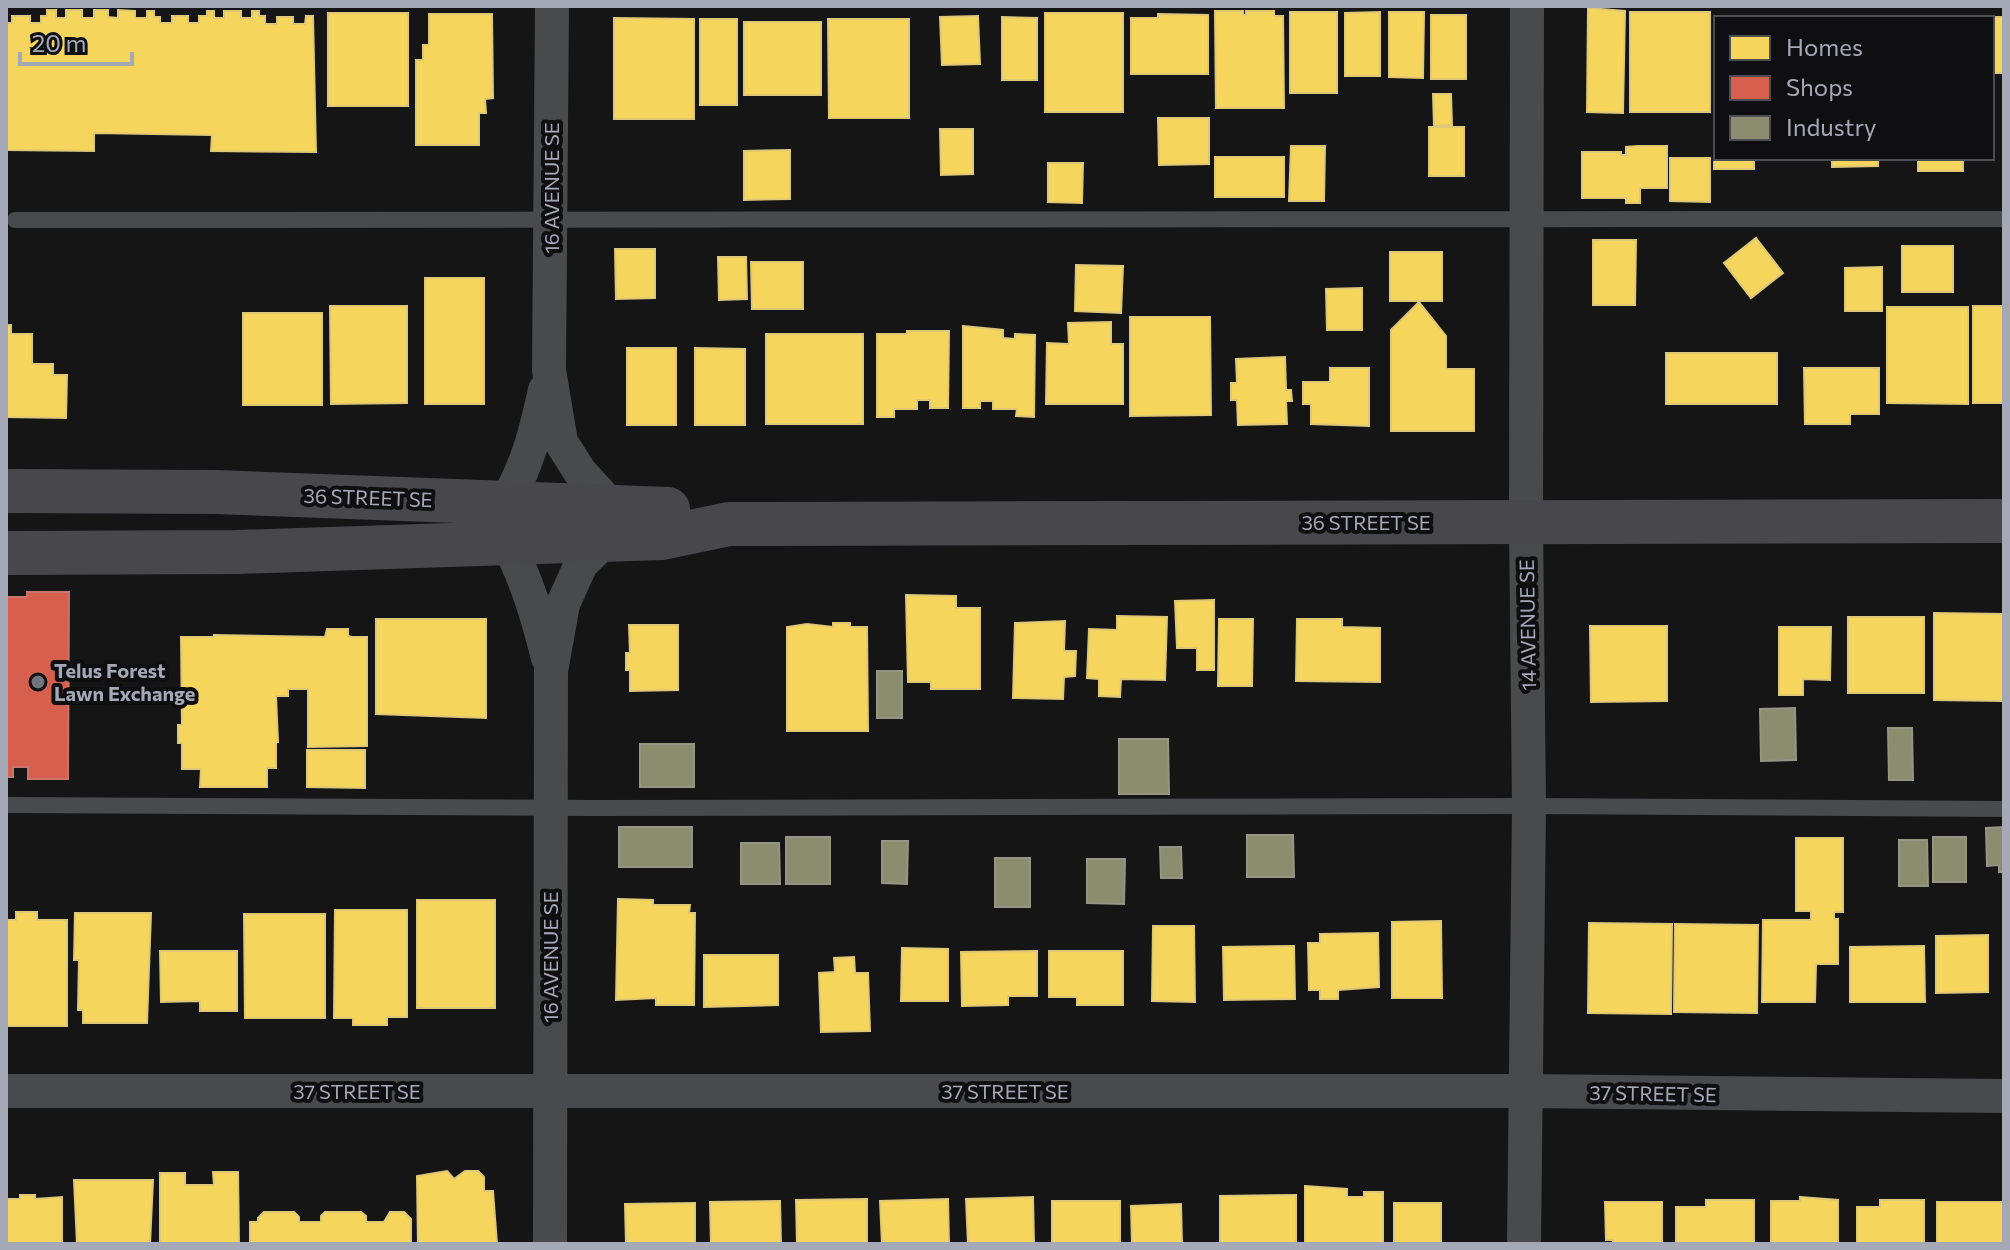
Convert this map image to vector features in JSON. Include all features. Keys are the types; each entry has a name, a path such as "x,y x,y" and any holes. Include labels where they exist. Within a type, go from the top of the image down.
{"main road":[{"name":"36 STREET SE","path":"6,491 216,492 507,523 610,523 664,508 729,524 2004,521"},
{"name":"36 STREET SE","path":"6,553 236,552 507,523"}],"street":[{"name":"16 AVENUE SE","path":"550,1244 551,671 563,604 581,564 610,523 561,442 549,370 552,6"},
{"name":"14 AVENUE SE","path":"1524,1244 1529,806 1527,6"},
{"name":"16 AVENUE SE","path":"549,370 533,443 507,523 551,671"},
{"name":"37 STREET SE","path":"6,1091 1524,1091 2004,1096"}],"lane":[{"path":"15,220 2004,219"},
{"path":"6,805 2004,809"}],"building: Homes":[{"path":"1588,8 1625,11 1623,113 1587,112"},
{"path":"47,10 56,10 56,18 66,18 66,10 82,10 82,18 94,18 94,10 108,10 108,17 118,18 118,10 135,11 135,18 147,18 147,11 154,11 154,17 160,17 160,23 172,23 172,16 188,16 188,23 199,23 199,16 207,16 207,11 214,11 214,18 224,18 224,11 241,11 241,18 252,18 252,11 259,11 259,16 265,16 265,24 277,24 277,17 293,17 293,24 305,24 306,16 313,16 316,152 211,151 212,135 94,133 94,151 6,150 6,23 12,23 12,16 30,16 30,23 41,23 41,16 47,16"},
{"path":"1215,11 1243,11 1246,15 1246,11 1274,11 1274,16 1283,16 1284,108 1216,108"},
{"path":"1290,12 1337,12 1337,93 1290,93"},
{"path":"1380,12 1380,76 1345,76 1345,13"},
{"path":"1389,12 1424,12 1423,78 1389,77"},
{"path":"1630,12 1710,12 1710,112 1630,112"},
{"path":"328,13 408,13 408,106 328,106"},
{"path":"1045,13 1123,13 1123,112 1045,112"},
{"path":"429,14 492,14 493,98 485,99 486,113 479,113 479,145 416,145 416,60 423,60 423,45 429,45"},
{"path":"1158,14 1208,15 1208,74 1131,74 1131,18 1158,18"},
{"path":"1431,15 1466,15 1466,79 1431,79"},
{"path":"978,16 980,64 942,65 940,17"},
{"path":"1002,17 1037,18 1037,80 1002,80"},
{"path":"1994,17 2004,17 2004,73 1994,73"},
{"path":"614,18 694,19 694,119 614,119"},
{"path":"700,19 737,19 737,105 700,105"},
{"path":"828,19 909,19 909,118 829,118"},
{"path":"744,22 821,22 821,95 744,95"},
{"path":"1433,94 1451,94 1452,125 1434,126"},
{"path":"1158,118 1209,118 1209,164 1159,165"},
{"path":"1429,127 1464,127 1464,176 1429,176"},
{"path":"940,129 973,129 973,174 941,175"},
{"path":"1291,146 1325,146 1324,201 1289,201"},
{"path":"1667,146 1667,188 1640,188 1640,203 1626,203 1626,198 1582,198 1582,152 1621,152 1621,155 1626,155 1626,147"},
{"path":"790,150 790,199 744,200 744,151"},
{"path":"1215,157 1284,157 1284,197 1215,197"},
{"path":"1670,158 1710,158 1710,202 1670,201"},
{"path":"1714,160 1754,160 1754,169 1714,169"},
{"path":"1832,160 1878,160 1878,166 1832,167"},
{"path":"1918,160 1963,160 1963,171 1918,171"},
{"path":"1048,163 1083,163 1082,203 1048,202"},
{"path":"1756,238 1783,273 1751,298 1724,263"},
{"path":"1593,240 1636,240 1635,305 1593,305"},
{"path":"1902,246 1953,246 1953,292 1902,292"},
{"path":"615,249 655,249 655,298 616,299"},
{"path":"1390,252 1442,252 1442,301 1390,301"},
{"path":"718,257 746,257 747,299 719,300"},
{"path":"751,262 803,262 803,309 752,309"},
{"path":"1076,265 1123,266 1121,313 1075,311"},
{"path":"1882,267 1882,311 1845,311 1845,268"},
{"path":"425,278 484,278 484,404 425,404"},
{"path":"1362,288 1362,330 1327,330 1326,289"},
{"path":"1419,302 1446,336 1446,369 1474,369 1474,431 1391,431 1391,330"},
{"path":"330,306 407,306 407,403 331,404"},
{"path":"1973,306 2004,306 2004,403 1973,403"},
{"path":"1887,307 1968,307 1968,404 1887,403"},
{"path":"243,313 322,313 322,405 243,405"},
{"path":"1130,317 1210,317 1211,415 1130,416"},
{"path":"1111,322 1111,344 1123,344 1123,404 1046,404 1047,343 1069,344 1068,323"},
{"path":"6,325 11,325 11,334 32,334 32,364 53,364 53,375 67,375 66,418 6,417"},
{"path":"963,326 1003,330 1003,338 1015,339 1015,334 1035,335 1034,417 1016,416 1017,409 993,409 993,401 980,401 980,408 963,408"},
{"path":"907,331 949,331 948,408 930,408 930,400 917,400 917,409 894,409 894,417 877,417 877,334 907,334"},
{"path":"766,334 863,334 863,424 766,424"},
{"path":"627,348 676,348 676,425 627,425"},
{"path":"695,348 745,349 745,425 695,425"},
{"path":"1666,353 1777,353 1777,404 1666,404"},
{"path":"1285,357 1286,390 1291,390 1292,401 1286,401 1287,424 1238,425 1237,400 1231,400 1231,383 1237,383 1236,359"},
{"path":"1330,368 1369,368 1369,426 1311,424 1311,404 1303,404 1303,382 1330,382"},
{"path":"1804,368 1879,368 1879,414 1850,414 1850,424 1805,424"},
{"path":"906,595 956,596 956,608 980,608 980,689 931,689 931,682 908,682"},
{"path":"1214,600 1214,670 1197,670 1197,648 1177,648 1175,601"},
{"path":"1934,613 2004,614 2004,701 1934,700"},
{"path":"1117,616 1167,617 1165,680 1121,679 1120,697 1099,696 1099,679 1087,678 1089,629 1117,630"},
{"path":"1848,617 1924,617 1924,693 1848,693"},
{"path":"376,619 486,619 486,718 376,714"},
{"path":"1219,619 1253,619 1252,686 1218,686"},
{"path":"1297,619 1342,619 1342,627 1380,628 1380,682 1296,681"},
{"path":"1065,621 1064,651 1076,651 1075,676 1064,677 1063,699 1013,698 1015,623"},
{"path":"833,623 867,627 868,731 787,731 787,627 807,624 833,627"},
{"path":"629,625 678,625 678,690 630,691 630,670 626,670 626,653 630,653"},
{"path":"1590,626 1667,626 1667,701 1591,702"},
{"path":"1779,627 1831,627 1830,680 1803,679 1803,695 1779,695"},
{"path":"327,629 348,629 348,636 367,637 367,746 308,747 308,689 288,689 288,696 276,696 276,768 267,768 267,787 200,787 201,769 182,769 182,743 178,743 178,725 182,725 181,637 325,637"},
{"path":"307,750 365,750 365,788 307,787"},
{"path":"1796,838 1843,838 1843,912 1834,912 1834,919 1838,919 1838,964 1816,964 1815,1002 1762,1002 1763,920 1811,920 1811,911 1796,911"},
{"path":"618,899 653,900 653,905 690,905 689,913 695,913 694,1005 656,1005 656,998 616,1000"},
{"path":"417,900 495,900 495,1008 417,1008"},
{"path":"335,910 407,910 407,1017 387,1017 387,1025 353,1025 353,1018 334,1018"},
{"path":"16,912 37,912 37,920 67,920 67,1026 6,1026 6,920 16,920"},
{"path":"75,913 151,913 147,1023 83,1023 83,1010 78,1010 79,960 74,960"},
{"path":"244,914 325,914 325,1018 245,1018"},
{"path":"1441,921 1442,998 1392,998 1392,922"},
{"path":"1589,923 1672,924 1671,1014 1588,1013"},
{"path":"1675,924 1758,925 1757,1013 1674,1012"},
{"path":"1153,926 1194,926 1195,1002 1152,1001"},
{"path":"1378,933 1379,987 1338,990 1338,999 1320,999 1320,990 1309,990 1308,943 1320,943 1320,934"},
{"path":"1988,935 1988,992 1936,993 1936,936"},
{"path":"1294,946 1295,999 1224,1000 1223,947"},
{"path":"1924,946 1925,1002 1850,1002 1850,947"},
{"path":"902,948 948,949 948,1001 901,1001"},
{"path":"160,951 237,951 237,1011 200,1011 200,1001 161,1002"},
{"path":"1037,951 1037,996 1008,996 1008,1005 962,1006 961,952"},
{"path":"1049,951 1123,951 1123,1005 1077,1005 1077,997 1049,997"},
{"path":"704,955 778,955 778,1005 704,1007"},
{"path":"854,957 855,973 868,973 870,1031 821,1032 819,973 835,972 834,958"},
{"path":"447,1171 454,1179 465,1171 478,1171 484,1177 484,1191 493,1191 497,1244 418,1244 417,1176"},
{"path":"213,1172 238,1172 239,1244 160,1244 160,1173 185,1173 185,1185 214,1185"},
{"path":"74,1180 153,1180 150,1244 77,1244"},
{"path":"1305,1186 1347,1189 1347,1197 1364,1197 1364,1192 1383,1192 1383,1244 1305,1244"},
{"path":"20,1195 35,1195 35,1199 62,1197 62,1244 6,1244 6,1199 20,1199"},
{"path":"1296,1195 1296,1244 1220,1244 1220,1196"},
{"path":"1033,1197 1034,1244 968,1244 966,1199"},
{"path":"1800,1197 1838,1200 1838,1244 1771,1244 1771,1201 1800,1201"},
{"path":"867,1199 867,1244 797,1244 796,1200"},
{"path":"948,1199 949,1244 882,1244 880,1201"},
{"path":"1706,1200 1754,1200 1754,1244 1676,1244 1676,1207 1706,1207"},
{"path":"1880,1200 1924,1200 1924,1244 1857,1244 1857,1207 1880,1207"},
{"path":"780,1201 781,1244 711,1244 710,1202"},
{"path":"1052,1201 1120,1201 1120,1244 1052,1244"},
{"path":"1605,1202 1662,1202 1662,1244 1613,1244 1613,1240 1606,1240"},
{"path":"1937,1202 2004,1202 2004,1244 1937,1244"},
{"path":"695,1203 695,1244 626,1244 625,1204"},
{"path":"1394,1203 1441,1203 1441,1244 1394,1244"},
{"path":"1181,1204 1182,1244 1132,1244 1131,1206"},
{"path":"264,1212 294,1212 299,1222 321,1222 325,1212 361,1212 366,1216 366,1222 384,1222 390,1212 404,1212 411,1219 411,1244 250,1244 250,1222 258,1222"}],"building: Shops":[{"name":"Telus Forest Lawn Exchange","path":"27,592 69,592 68,779 28,779 28,767 13,767 13,777 6,777 6,597 27,597"}],"building: Industry":[{"path":"877,671 902,671 902,718 877,718"},
{"path":"1795,708 1796,760 1761,761 1760,709"},
{"path":"1888,728 1912,728 1913,780 1889,780"},
{"path":"1119,739 1168,739 1169,794 1119,794"},
{"path":"640,744 694,744 694,787 640,787"},
{"path":"619,827 692,827 692,867 619,867"},
{"path":"2004,827 2004,872 1999,872 1999,865 1987,866 1986,828"},
{"path":"1247,835 1293,835 1294,877 1247,877"},
{"path":"786,837 830,837 830,884 786,884"},
{"path":"1933,837 1966,837 1966,882 1933,882"},
{"path":"1899,840 1927,840 1928,886 1899,886"},
{"path":"882,841 908,841 907,884 882,883"},
{"path":"741,843 779,843 780,884 741,884"},
{"path":"1160,847 1181,847 1182,878 1161,878"},
{"path":"995,858 1030,858 1030,907 995,907"},
{"path":"1087,859 1125,859 1124,904 1087,903"}],"place":[{"name":"Telus Forest Lawn Exchange","path":"38,682"}]}
